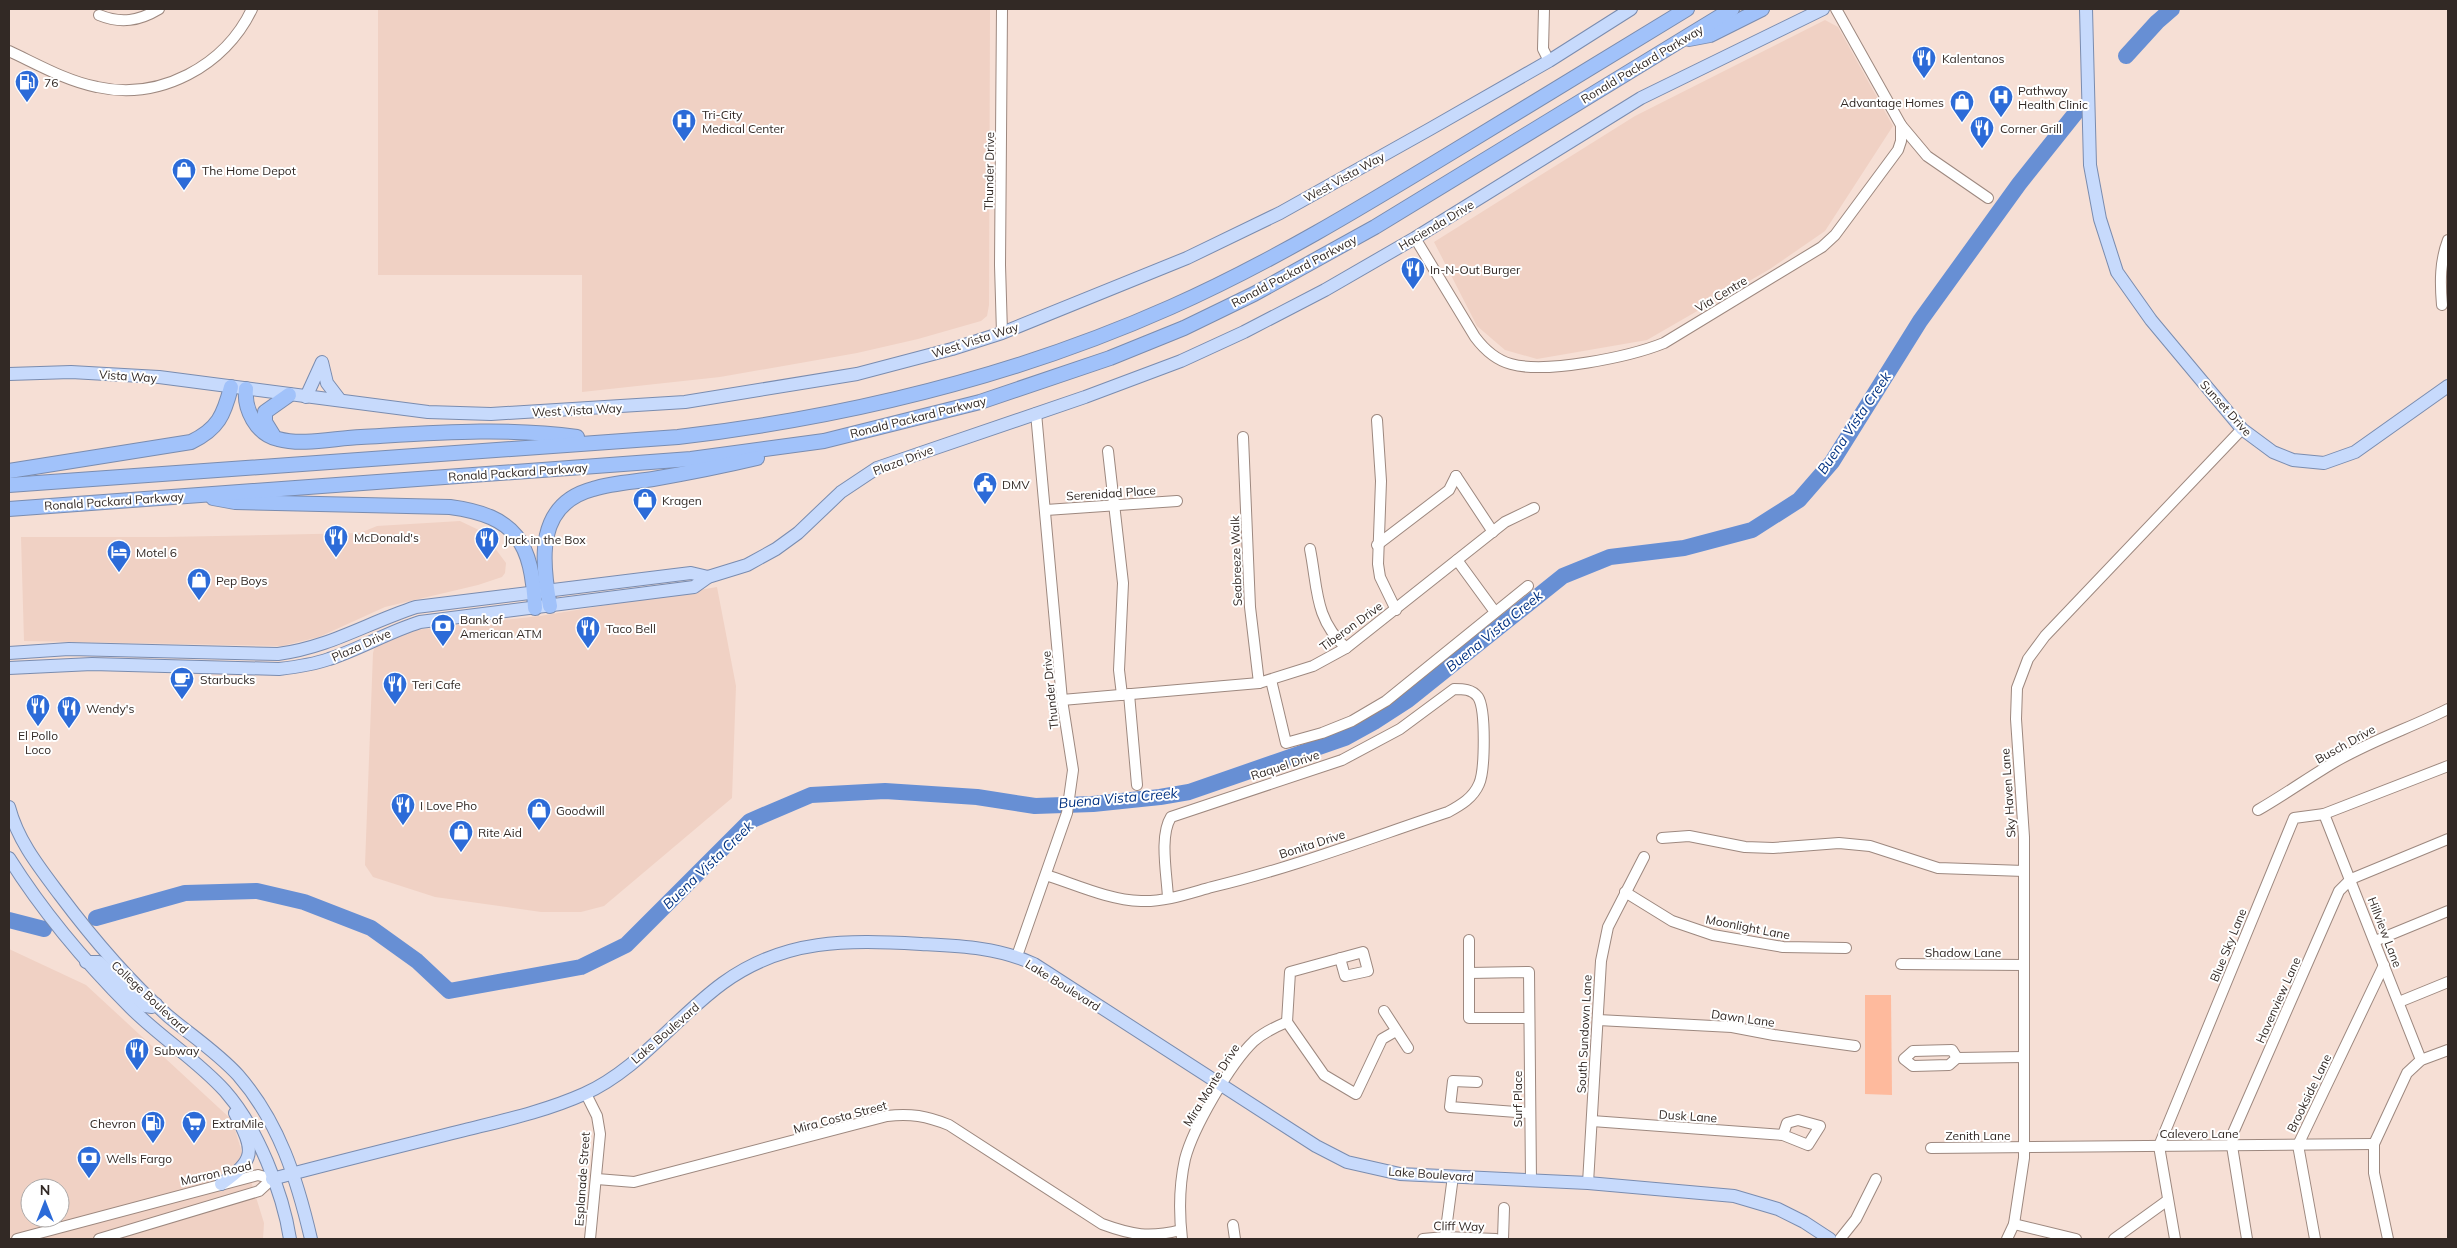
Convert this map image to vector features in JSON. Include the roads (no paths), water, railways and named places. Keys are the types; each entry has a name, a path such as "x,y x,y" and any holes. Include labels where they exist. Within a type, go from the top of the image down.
{"highway":[{"name":"Ronald Packard Parkway","path":"9,485 678,436 739,429 874,405 988,375 1099,337 1225,282 1312,237 1687,9"},
{"name":"Ronald Packard Parkway","path":"9,509 681,460 824,441 922,418 1026,388 1110,358 1184,328 1254,294 1368,231 1732,9"},
{"path":"1678,41 1710,35 1762,9"},
{"path":"9,471 191,442 205,436 217,425 226,408 231,387"},
{"path":"246,389 245,403 257,426 277,439 309,441 450,432 554,434 601,441"},
{"path":"277,439 264,422 265,412 289,395"},
{"path":"535,608 540,592 549,524 560,508 577,495 606,486 706,471 824,441"},
{"path":"196,494 235,502 450,507 483,513 501,522 520,542 527,555 540,592 550,606"}],"main road":[{"name":"West Vista Way","path":"246,389 428,412 491,414 685,402 857,374 952,349 1002,333 1187,258 1280,213 1549,61 1631,9"},
{"name":"Hacienda Drive","path":"1036,413 1085,397 1172,364 1244,332 1325,290 1415,238 1641,98 1823,9"},
{"name":"Sunset Drive","path":"2086,9 2090,165 2093,190 2117,272 2151,320 2242,429 2272,452 2293,460 2324,463 2355,452 2448,386"},
{"path":"306,397 322,362 327,382 340,400"},
{"name":"Vista Way","path":"9,374 80,372 159,377 246,389"},
{"name":"Plaza Drive","path":"9,668 75,664 257,670 306,666 331,658 395,630 420,622 694,587 708,577 747,565 776,550 841,492 877,468 1036,413"},
{"name":"Plaza Drive","path":"9,653 70,649 256,655 303,651 326,644 389,616 416,607 691,573 708,577"},
{"path":"129,665 141,655 141,651"},
{"path":"303,651 306,666"},
{"name":"College Boulevard","path":"9,806 12,824 35,862 88,933 111,960 156,1004 237,1074 269,1117 294,1173 311,1239"},
{"name":"College Boulevard","path":"9,858 86,962 154,1030 197,1064 219,1085 251,1127 287,1216 290,1239"},
{"name":"Lake Boulevard","path":"272,1179 533,1112 586,1094 627,1066 722,984 748,967 778,954 825,943 861,941 969,946 1017,956 1034,964 1316,1146 1347,1162 1400,1174 1588,1183 1708,1193 1753,1200 1778,1209 1804,1222 1830,1239"},
{"path":"86,962 99,962 145,1006 152,1007 156,1004"},
{"path":"219,1085 236,1116 248,1143 250,1154 247,1163 221,1184"}],"street":[{"path":"98,15 107,19 130,21 147,16 159,9"},
{"path":"9,51 71,80 98,88 137,89 160,85 199,69 223,52 244,24 252,9"},
{"name":"Thunder Drive","path":"1002,9 1000,265 1002,333"},
{"path":"1544,9 1543,49 1549,61"},
{"path":"1836,9 1901,125 1927,156 1988,198"},
{"name":"Via Centre","path":"1415,238 1475,337 1485,350 1509,364 1529,368 1547,368 1640,352 1664,343 1822,247 1836,234 1898,150 1901,141 1901,125"},
{"path":"2442,305 2440,286 2442,255 2448,240"},
{"name":"Thunder Drive","path":"1017,956 1067,813 1073,770 1062,700 1036,413"},
{"path":"1377,420 1381,481 1377,545 1380,577 1396,610"},
{"name":"Sky Haven Lane","path":"2007,1239 2014,1224 2024,1148 2024,871 2016,719 2017,688 2028,659 2044,636 2242,429"},
{"name":"Seabreeze Walk","path":"1243,437 1250,607 1259,683"},
{"path":"1108,451 1123,583 1119,670 1126,694 1137,784"},
{"path":"1377,545 1449,490 1456,476 1493,532"},
{"name":"Serenidad Place","path":"1046,510 1177,501"},
{"name":"Tiberon Drive","path":"1062,700 1259,683 1313,666 1346,648 1505,522 1534,508"},
{"path":"1310,549 1315,590 1324,621 1346,648"},
{"path":"1457,560 1495,612"},
{"path":"1272,680 1286,743 1322,733 1352,721 1386,701 1528,586"},
{"name":"Raquel Drive","path":"1168,898 1165,826 1171,817 1342,760 1400,729 1446,693 1454,689 1471,691"},
{"name":"Bonita Drive","path":"1046,875 1119,899 1143,901 1168,898 1295,864 1448,812 1463,804 1479,785 1482,772 1481,702 1471,691"},
{"name":"Busch Drive","path":"2258,810 2334,763 2391,733 2418,724 2448,709"},
{"name":"Blue Sky Lane","path":"2159,1146 2294,818 2324,814 2448,766"},
{"name":"Hillview Lane","path":"2324,814 2421,1060"},
{"path":"1662,838 1688,836 1745,847 1774,848 1839,843 1870,846 1938,868 2024,871"},
{"name":"Havenview Lane","path":"2247,1239 2232,1146 2233,1134 2339,891 2351,879 2448,839"},
{"name":"South Sundown Lane","path":"1588,1183 1601,961 1608,927 1644,857"},
{"name":"Moonlight Lane","path":"1626,892 1672,921 1713,935 1783,947 1846,948"},
{"path":"2375,941 2448,911"},
{"path":"1469,940 1469,1018 1529,1018"},
{"path":"1340,958 1290,972 1287,1022 1324,1075 1356,1094 1382,1039 1396,1031"},
{"name":"Shadow Lane","path":"1901,964 2024,965"},
{"name":"Brookside Lane","path":"2315,1239 2298,1145 2384,965"},
{"name":"Surf Place","path":"1469,973 1529,972 1531,1180"},
{"path":"2398,1002 2448,982"},
{"path":"1384,1011 1408,1048"},
{"name":"Dawn Lane","path":"1598,1020 1732,1027 1854,1046"},
{"name":"Mira Monte Drive","path":"1181,1235 1179,1214 1186,1157 1195,1131 1244,1053 1255,1040 1272,1028 1287,1022"},
{"path":"1957,1058 1952,1050 1912,1051 1904,1058 1913,1066 1949,1065 1957,1058 2024,1057"},
{"path":"2388,1239 2374,1173 2374,1144 2407,1073 2421,1060 2448,1050"},
{"path":"1477,1082 1453,1081 1450,1107 1529,1113"},
{"name":"Esplanade Street","path":"586,1094 597,1116 600,1134 590,1239"},
{"name":"Mira Costa Street","path":"597,1179 634,1182 887,1116 901,1114 924,1115 949,1125 1102,1224 1129,1234 1144,1236 1181,1235"},
{"name":"Dusk Lane","path":"1592,1122 1783,1134"},
{"name":"Calevero Lane","path":"2024,1148 2374,1144"},
{"path":"2159,1146 2175,1239"},
{"name":"Zenith Lane","path":"1931,1148 2024,1148"},
{"name":"Marron Road","path":"17,1239 258,1175 272,1179"},
{"path":"1445,1237 1453,1176"},
{"name":"Marron Road","path":"99,1239 259,1191 272,1179"},
{"path":"1840,1239 1856,1219 1876,1180"},
{"path":"2114,1239 2168,1200"},
{"path":"1503,1239 1504,1208"},
{"path":"2014,1224 2076,1239"},
{"path":"1233,1225 1235,1239"},
{"name":"Cliff Way","path":"1423,1239 1445,1237 1496,1239"}],"waterway":[{"name":"Buena Vista Creek","path":"2126,56 2157,22 2172,9"},
{"name":"Buena Vista Creek","path":"96,918 185,893 257,891 304,902 371,928 417,961 449,991 581,967 626,945 750,821 811,795 885,791 977,797 1035,806 1093,804 1160,797 1189,792 1345,738 1408,700 1563,576 1610,557 1684,548 1752,530 1799,500 1832,462 1920,321 2019,184 2078,110"},
{"name":"Buena Vista Creek","path":"9,920 44,929"}],"place":[{"name":"Kalentanos","path":"1924,79"},
{"name":"76","path":"27,103"},
{"name":"Pathway Health Clinic","path":"2001,118"},
{"name":"Advantage Homes","path":"1962,123"},
{"name":"Tri-City Medical Center","path":"684,142"},
{"name":"Corner Grill","path":"1982,149"},
{"name":"The Home Depot","path":"184,191"},
{"name":"In-N-Out Burger","path":"1413,290"},
{"name":"DMV","path":"985,505"},
{"name":"Kragen","path":"645,521"},
{"name":"McDonald's","path":"336,558"},
{"name":"Jack in the Box","path":"487,560"},
{"name":"Motel 6","path":"119,573"},
{"name":"Pep Boys","path":"199,601"},
{"name":"Bank of American ATM","path":"443,647"},
{"name":"Taco Bell","path":"588,649"},
{"name":"Starbucks","path":"182,700"},
{"name":"Teri Cafe","path":"395,705"},
{"name":"El Pollo Loco","path":"38,727"},
{"name":"Wendy's","path":"69,729"},
{"name":"I Love Pho","path":"403,826"},
{"name":"Goodwill","path":"539,831"},
{"name":"Rite Aid","path":"461,853"},
{"name":"Subway","path":"137,1071"},
{"name":"Chevron","path":"153,1144"},
{"name":"ExtraMile","path":"194,1144"},
{"name":"Wells Fargo","path":"89,1179"}]}
